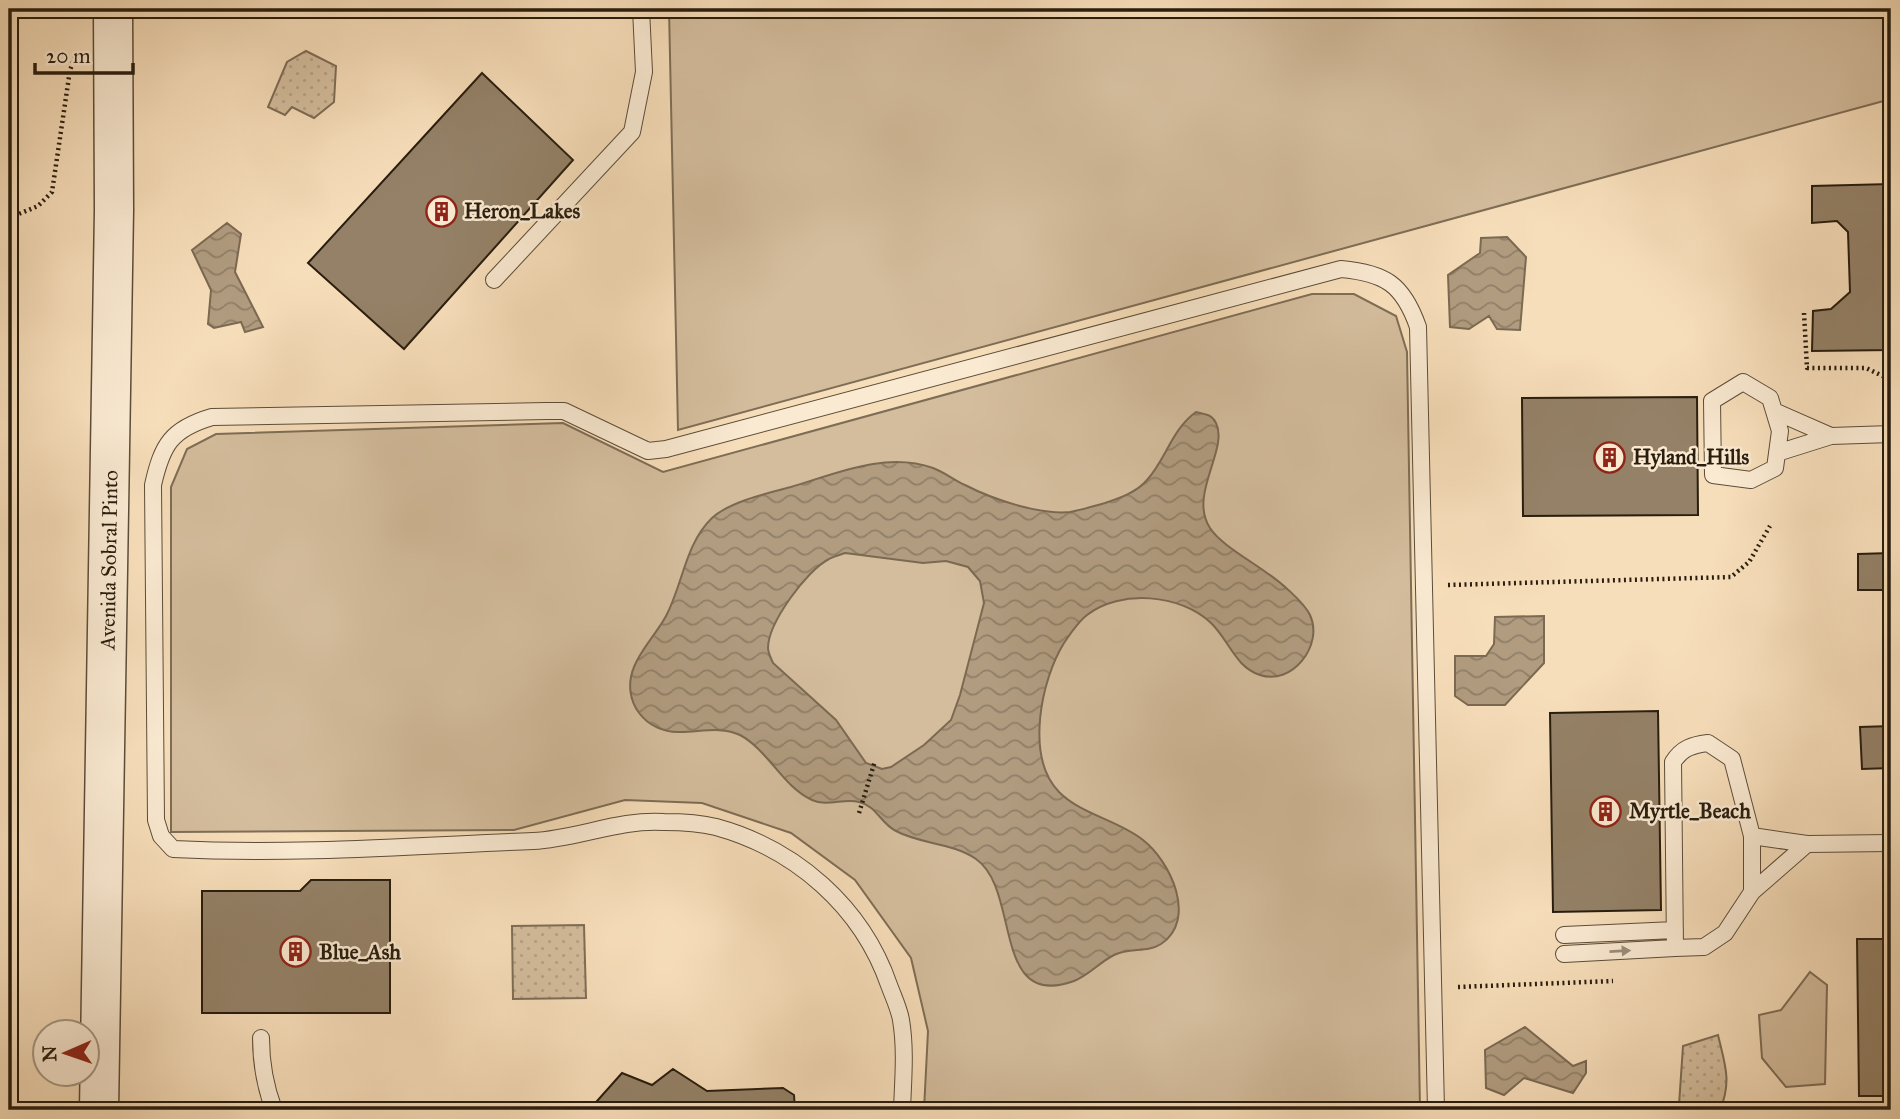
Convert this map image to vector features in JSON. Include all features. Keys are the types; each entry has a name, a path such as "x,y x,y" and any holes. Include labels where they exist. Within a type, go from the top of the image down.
{"street":[{"name":"Avenida Sobral Pinto","path":"99,1110 120,11"}],"lane":[{"path":"494,280 632,132 644,72 641,9"},
{"path":"902,1110 904,1066 901,1019 881,961 852,915 824,886 794,861 755,841 715,827 661,821 610,827 550,840 242,853 173,849 161,836 156,820 153,485 159,459 167,442 194,422 212,417 564,411 648,451 666,449 1341,269 1382,276 1406,298 1418,327 1436,1110"},
{"path":"1743,382 1770,398 1774,411 1780,431 1775,468 1751,480 1713,475 1712,401 1743,382"},
{"path":"1774,411 1831,436"},
{"path":"1777,453 1831,436 1891,434"},
{"path":"1675,948 1673,762 1679,752 1691,745 1708,743 1732,758 1752,836 1752,892"},
{"path":"1752,836 1807,844 1891,843"},
{"path":"1564,954 1704,947 1725,933 1752,892 1807,844"},
{"path":"1564,935 1675,930"},
{"path":"261,1038 261,1065 265,1087 274,1110"}],"path":[{"path":"9,218 38,206 52,192 70,70 78,50"},
{"path":"1804,313 1807,368 1866,368 1891,380"},
{"path":"1423,586 1731,577 1749,562 1770,526"},
{"path":"859,813 875,761"},
{"path":"1433,988 1613,981"}],"shaded area":[{"path":"669,9 1891,9 1891,99 678,430"},
{"path":"306,51 336,66 334,102 314,118 292,107 285,115 268,107 287,62"},
{"path":"1312,294 1354,294 1396,316 1407,352 1420,1110 924,1110 928,1031 911,958 855,880 791,833 702,803 625,800 514,830 171,832 171,487 187,449 216,434 563,423 663,472"},
{"path":"584,925 586,998 513,999 512,926"},
{"path":"1810,972 1827,985 1825,1084 1786,1087 1762,1058 1759,1015 1781,1010"},
{"path":"1718,1035 1726,1081 1720,1110 1679,1105 1683,1046"}],"water":[{"path":"227,223 241,234 235,272 263,327 245,332 241,322 214,328 208,324 211,290 192,250"},
{"path":"1507,237 1526,257 1520,330 1497,329 1489,316 1469,329 1450,327 1448,275 1480,253 1481,238"},
{"path":"1196,412 1208,415 1216,423 1219,434 1203,501 1204,515 1210,528 1228,546 1297,598 1310,615 1313,639 1309,650 1294,669 1272,677 1260,675 1244,666 1211,623 1198,613 1167,601 1133,598 1116,601 1087,615 1064,643 1043,697 1040,718 1042,759 1049,777 1068,800 1133,833 1153,849 1162,862 1176,890 1179,906 1178,920 1172,933 1156,947 1114,955 1074,981 1048,986 1030,979 1018,964 999,895 990,874 976,859 957,850 896,831 865,804 812,800 792,786 759,750 740,735 718,730 668,731 647,721 633,703 631,680 637,660 672,604 690,552 703,528 728,507 861,466 897,462 933,468 976,490 1016,505 1044,511 1070,512 1111,501 1138,488 1154,472 1175,435","holes":["845,553 923,563 946,561 968,567 980,581 984,603 951,720 924,745 891,767 882,769 866,763 836,720 773,663 768,650 770,637 774,625 800,585 831,558"]},
{"path":"1544,616 1544,663 1505,705 1468,705 1455,696 1455,656 1486,656 1494,644 1495,617"},
{"path":"1525,1027 1573,1066 1586,1061 1586,1073 1573,1093 1524,1078 1504,1095 1486,1088 1485,1050"}],"building":[{"name":"Heron_Lakes","path":"482,73 573,160 404,349 308,263"},
{"path":"1891,184 1891,350 1812,351 1813,311 1831,309 1850,292 1848,232 1837,221 1812,223 1812,186"},
{"name":"Hyland_Hills","path":"1697,397 1698,515 1523,516 1522,398"},
{"path":"1891,553 1891,590 1858,590 1858,554"},
{"name":"Myrtle_Beach","path":"1658,711 1661,910 1553,912 1550,713"},
{"path":"1891,726 1891,768 1862,769 1860,727"},
{"name":"Blue_Ash","path":"311,880 390,880 390,1013 202,1013 202,891 300,891"},
{"path":"1857,939 1891,939 1891,1096 1859,1096"},
{"path":"673,1069 707,1091 783,1088 794,1095 795,1110 589,1110 622,1073 652,1085"}],"place":[{"name":"Heron_Lakes","path":"441,211"},
{"name":"Hyland_Hills","path":"1610,457"},
{"name":"Myrtle_Beach","path":"1606,811"},
{"name":"Blue_Ash","path":"296,952"}]}
